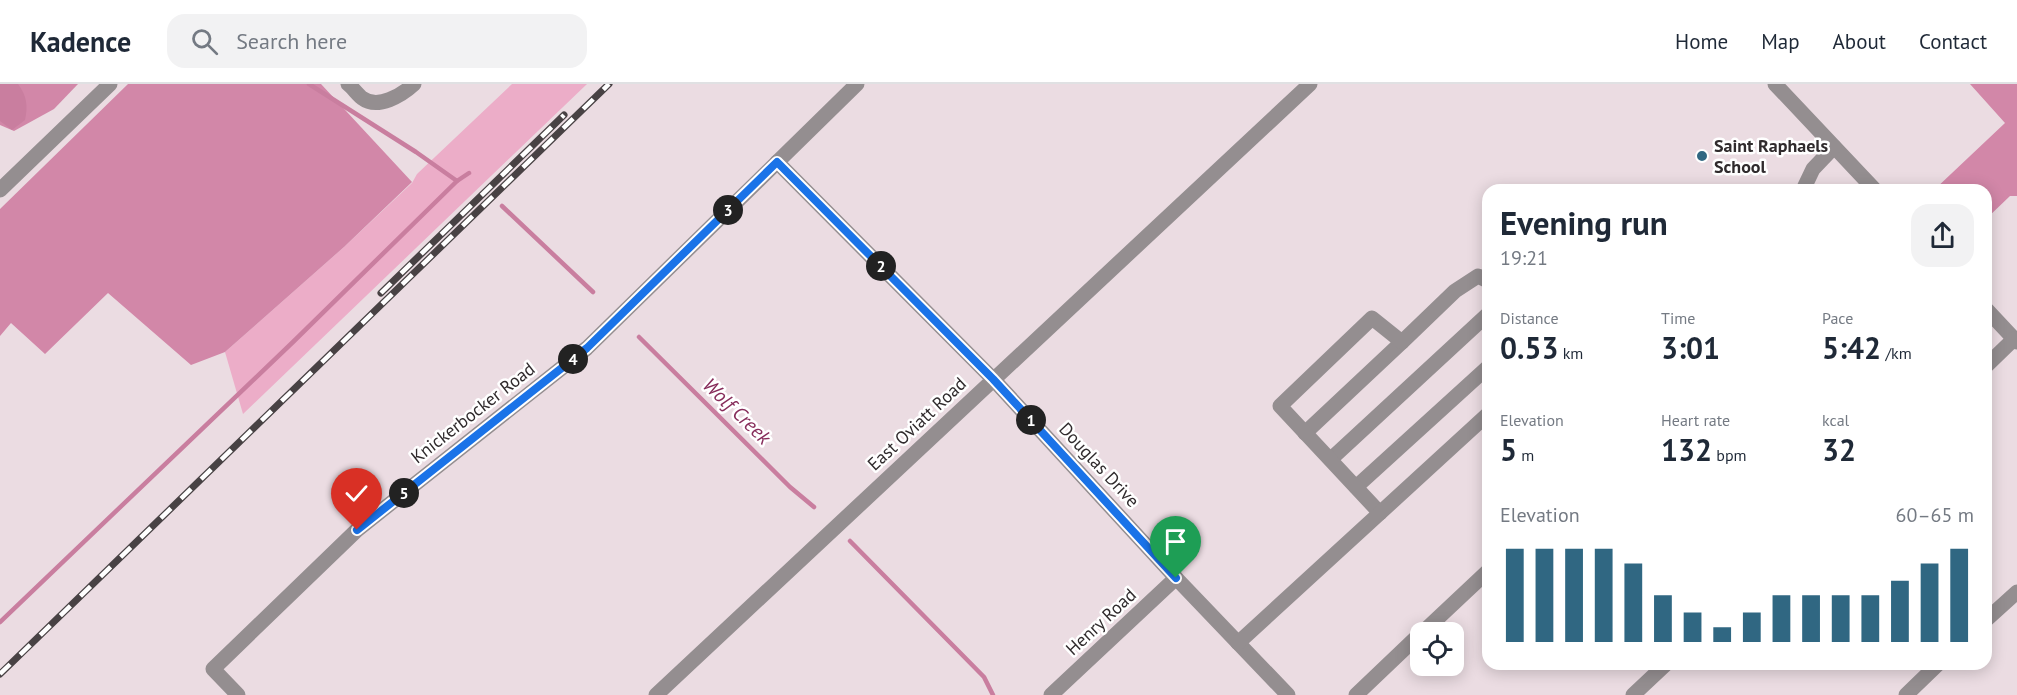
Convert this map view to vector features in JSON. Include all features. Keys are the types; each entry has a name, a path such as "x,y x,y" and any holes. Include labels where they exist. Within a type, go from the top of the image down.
{"street":[{"path":"0,168 5,185 110,84"},
{"path":"348,84 364,100 383,102 405,92 414,84"},
{"name":"Knickerbocker Road","path":"238,695 213,669 357,530 587,348 857,84"},
{"name":"East Oviatt Road","path":"656,695 1310,84"},
{"path":"1775,84 1869,184"},
{"path":"1806,184 1813,169 1834,147"},
{"name":"Douglas Drive","path":"777,162 993,379 1176,578 1288,695"},
{"path":"1305,432 1455,291 1478,276 1482,278"},
{"path":"1992,315 2016,341 1992,361"},
{"path":"1380,513 1280,406 1372,318 1402,342"},
{"path":"1330,459 1482,320"},
{"path":"1356,487 1482,372"},
{"path":"1238,643 1482,420"},
{"path":"1434,622 1482,577"},
{"name":"Henry Road","path":"1052,695 1176,578"},
{"path":"1992,615 2017,592"},
{"path":"1356,695 1410,644"},
{"path":"1633,695 1660,670"},
{"path":"1906,695 1932,670"}],"shaded area":[{"path":"0,84 78,84 54,109 14,131 0,125"},
{"path":"0,84 18,84 25,97 25,120 12,130 0,121"},
{"path":"128,84 321,84 412,182 344,247 225,352 191,365 108,293 45,354 11,323 0,336 0,209"},
{"path":"512,84 587,84 243,414 225,352 344,247"},
{"path":"1970,84 2017,84 2017,196 2010,196 1992,213 1992,184 1940,184 2005,123"}],"waterway":[{"name":"Wolf Creek","path":"309,84 457,181 469,173"},
{"path":"0,622 293,342 457,181"},
{"name":"Wolf Creek","path":"502,206 593,292"},
{"name":"Wolf Creek","path":"639,337 790,487 814,507"},
{"name":"Wolf Creek","path":"850,541 984,677 993,695"}],"railway":[{"path":"0,674 609,84"},
{"path":"381,293 564,115"}],"place":[{"name":"Saint Raphaels School","path":"1702,156"}],"route":[{"path":"357,530 587,348 777,162 993,379 1176,578"}]}
